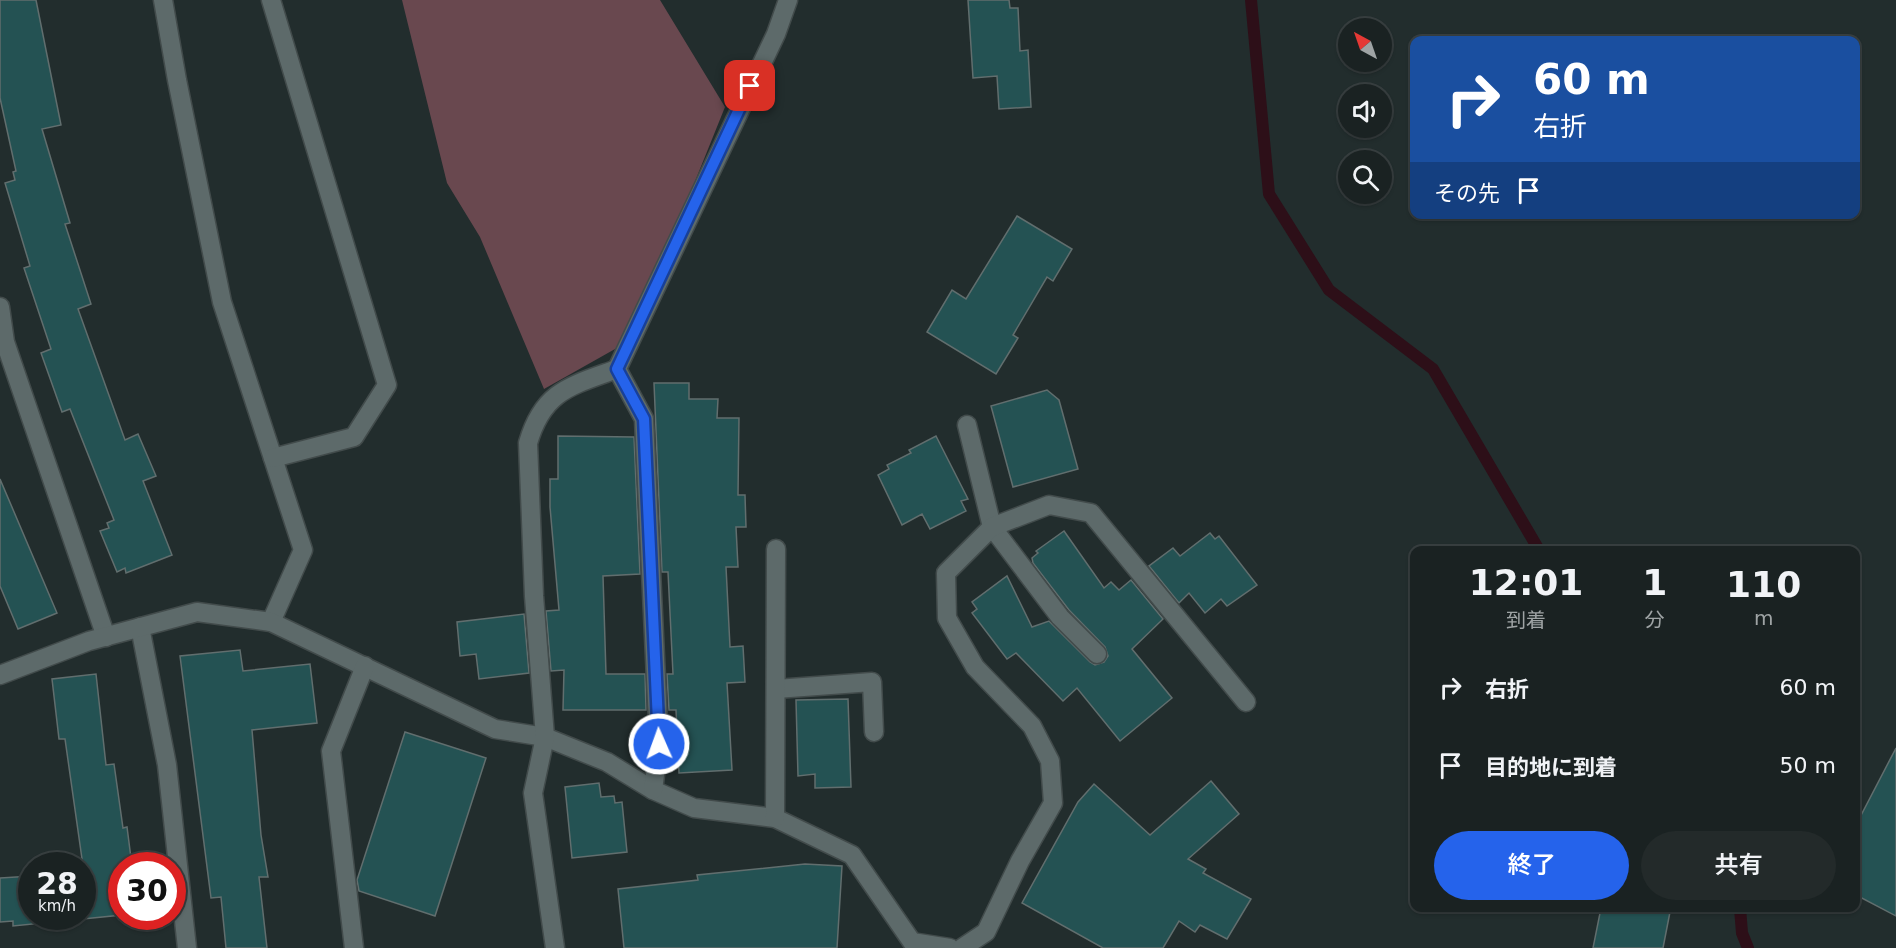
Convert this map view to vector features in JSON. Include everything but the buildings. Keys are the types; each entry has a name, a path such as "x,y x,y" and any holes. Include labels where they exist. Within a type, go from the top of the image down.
{"street":[{"path":"163,0 222,302 303,550 271,622"},
{"path":"271,0 387,385 354,437 273,458"},
{"path":"555,948 533,793 545,737 534,596 528,443 534,423 550,400 584,381 617,369 776,34 788,0"},
{"path":"0,307 5,342 106,637"},
{"path":"617,369 644,419 659,744 653,790"},
{"path":"967,425 992,527 1060,617 1098,654"},
{"path":"963,948 986,932 1020,861 1053,803 1050,761 1032,726 975,667 947,618 946,573 992,527 1049,505 1091,513 1246,702"},
{"path":"775,818 776,549"},
{"path":"0,675 106,637 197,612 271,622 495,729 545,737 607,762 653,790 694,808 775,818 852,855 912,942 950,948"},
{"path":"140,627 167,765 187,948"},
{"path":"354,948 331,751 365,666"},
{"path":"776,689 872,682 874,732"}],"shaded area":[{"path":"402,0 660,0 725,107 631,340 544,389 480,237 447,183"}],"waterway":[{"path":"1251,0 1269,194 1329,290 1433,369 1537,546"},
{"path":"1740,912 1742,933 1748,948"}],"route":[{"path":"659,744 644,419 617,369 649,307 750,86"}]}
